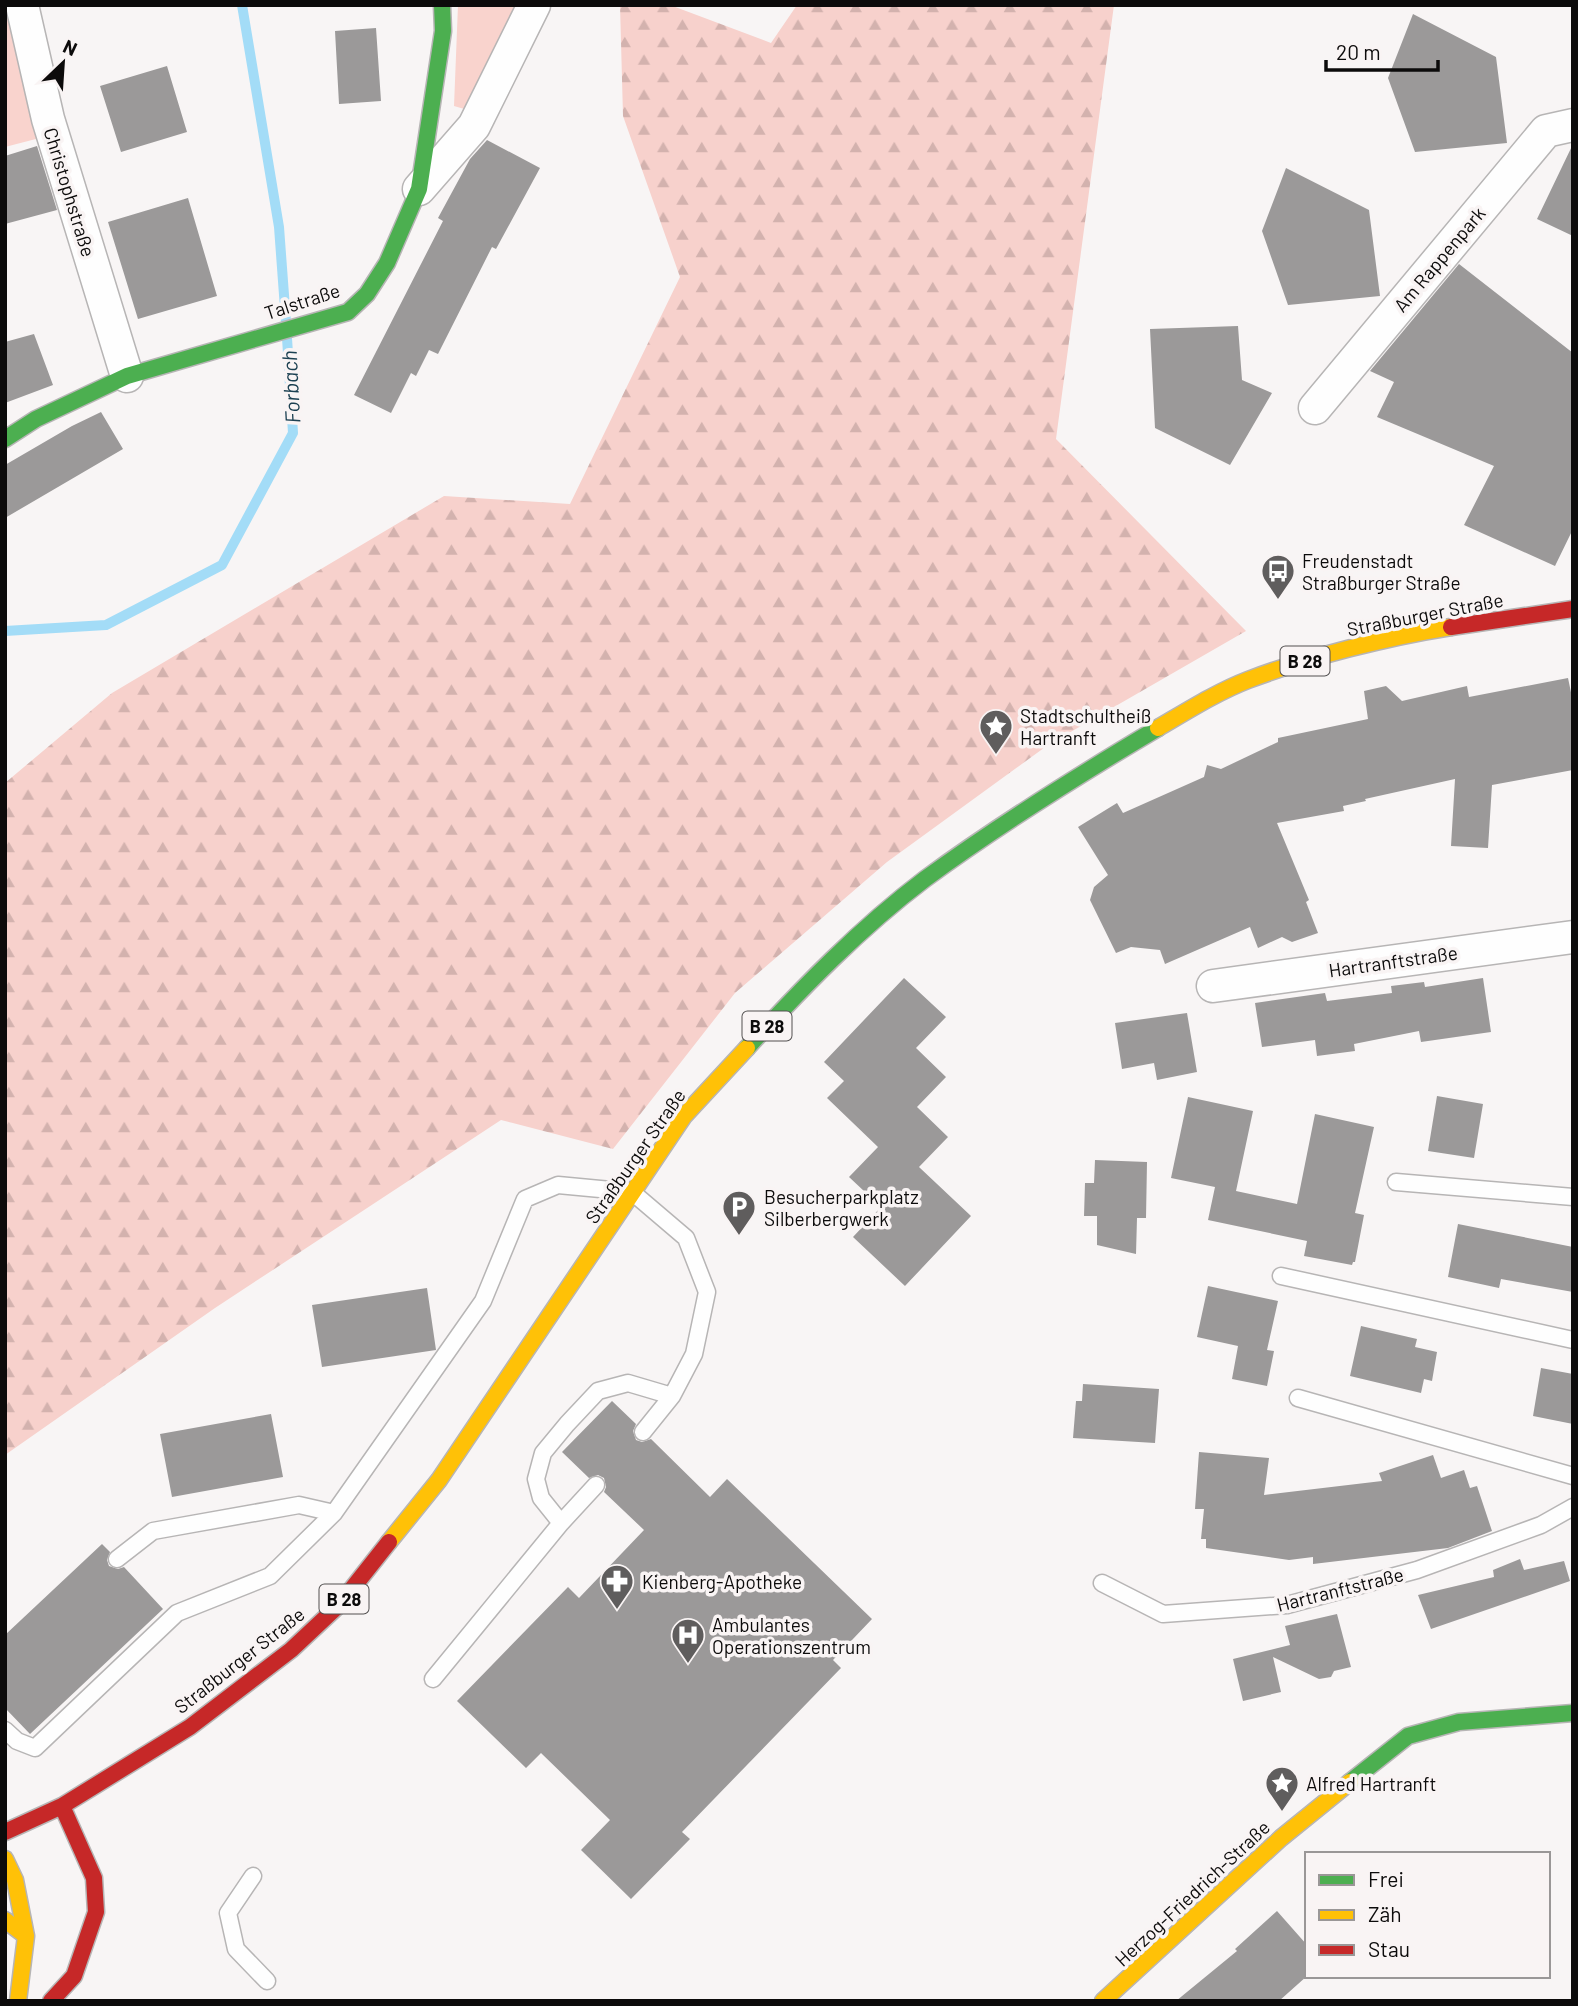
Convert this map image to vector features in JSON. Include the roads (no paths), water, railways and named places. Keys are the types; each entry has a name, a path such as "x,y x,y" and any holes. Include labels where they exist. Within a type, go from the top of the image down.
{"main road":[{"name":"Talstraße","path":"5,439 36,419 127,376 348,312 367,294 387,263 419,189 443,31 442,5"},
{"name":"Straßburger Straße","path":"5,1832 62,1807 190,1727 291,1650 340,1604 439,1480 684,1116 788,1003 851,943 924,880 1066,783 1191,709 1246,681 1301,662 1427,631 1573,609"},
{"name":"Herzog-Friedrich-Straße","path":"1102,2001 1281,1838 1408,1736 1459,1722 1573,1713"},
{"path":"51,2001 74,1976 96,1912 94,1878 62,1807"},
{"path":"5,1859 15,1880 26,1936 18,2001"},
{"path":"5,1920 26,1936"}],"street":[{"name":"Christophstraße","path":"22,5 48,119 127,376"},
{"path":"419,189 474,126 534,5"},
{"name":"Am Rappenpark","path":"1315,408 1546,131 1573,125"},
{"name":"Hartranftstraße","path":"1213,986 1573,937"}],"lane":[{"path":"1396,1182 1573,1197"},
{"path":"5,1730 17,1741 35,1748 177,1613 270,1576 334,1513 483,1301 525,1199 558,1185 632,1192 686,1238 707,1292 694,1354 672,1396 643,1432"},
{"path":"1281,1276 1573,1340"},
{"path":"561,1523 541,1498 536,1479 543,1453 567,1424 598,1391 628,1383 672,1396"},
{"path":"1298,1398 1573,1476"},
{"path":"433,1679 561,1523 596,1485"},
{"path":"117,1559 153,1531 299,1505 334,1513"},
{"name":"Hartranftstraße","path":"1102,1583 1163,1614 1287,1605 1417,1570 1541,1525 1573,1507"},
{"path":"253,1876 228,1913 236,1949 267,1981"}],"waterway":[{"name":"Forbach","path":"242,5 279,227 286,322"},
{"name":"Forbach","path":"5,631 106,625 222,565 293,433 287,338"}],"place":[{"name":"Freudenstadt Straßburger Straße","path":"1278,601"},
{"name":"Stadtschultheiß Hartranft","path":"996,756"},
{"name":"Besucherparkplatz Silberbergwerk","path":"739,1237"},
{"name":"Kienberg-Apotheke","path":"617,1611"},
{"name":"Ambulantes Operationszentrum","path":"688,1665"},
{"name":"Alfred Hartranft","path":"1282,1813"}]}
